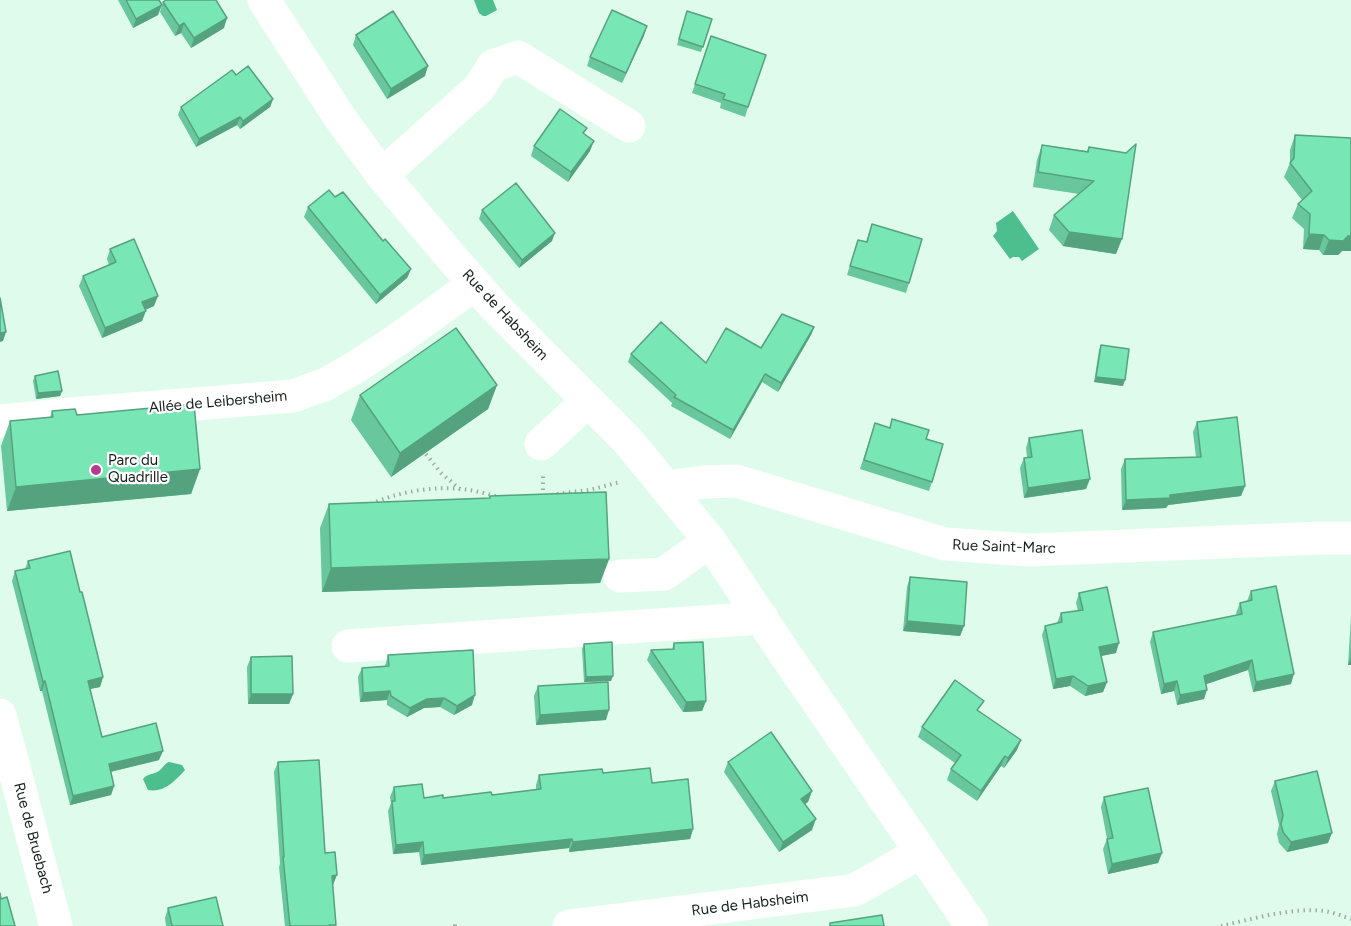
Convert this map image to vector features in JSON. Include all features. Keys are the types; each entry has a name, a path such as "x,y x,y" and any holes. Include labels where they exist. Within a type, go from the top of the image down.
{"street":[{"name":"Rue de Habsheim","path":"264,0 340,118 382,175 496,308 628,441 711,541 972,926"},
{"path":"382,175 480,88 493,66 518,57 629,126"},
{"name":"Allée de Leibersheim","path":"0,421 293,396 326,384 356,367 475,284"},
{"path":"541,444 588,401"},
{"name":"Rue Saint-Marc","path":"667,487 703,482 736,481 945,544 1029,550 1351,538"},
{"path":"620,576 664,574 711,541"},
{"path":"348,646 762,618"},
{"name":"Rue de Bruebach","path":"0,715 56,926"},
{"name":"Rue de Habsheim","path":"569,926 855,891 921,852"}],"path":[{"path":"426,454 441,473 460,489"},
{"path":"543,496 589,490 621,482"},
{"path":"368,505 408,492 460,489 504,498"},
{"path":"1221,926 1305,910 1324,911 1351,919"}],"shaded area":[{"path":"474,0 493,0 497,10 483,16 479,13"},
{"path":"1013,211 1039,249 1022,261 1019,257 1010,259 993,236 997,231 996,223"},
{"path":"169,762 182,765 185,770 164,788 148,790 143,779 159,771"}],"building":[{"path":"126,0 159,0 162,5 136,19"},
{"path":"166,0 216,0 227,18 194,38 184,23 179,26 163,2"},
{"path":"612,10 647,26 626,73 590,57"},
{"path":"393,11 428,66 391,89 356,35"},
{"path":"687,11 712,19 703,47 679,39"},
{"path":"711,36 766,55 748,107 723,99 725,94 695,84"},
{"path":"248,66 273,99 243,121 240,117 199,139 181,107 232,70 236,75"},
{"path":"560,109 587,128 583,133 594,141 571,172 534,146"},
{"path":"1295,135 1351,138 1351,236 1343,241 1329,240 1324,235 1309,234 1310,214 1298,204 1312,191 1290,163 1294,158"},
{"path":"1136,144 1122,239 1069,232 1054,215 1094,181 1038,172 1042,145 1088,152 1089,147 1126,153"},
{"path":"516,183 555,233 522,260 482,210"},
{"path":"329,190 335,197 343,192 383,241 385,239 411,269 380,295 308,207"},
{"path":"872,224 922,239 909,283 850,266 858,240 867,242"},
{"path":"134,239 158,296 142,302 146,311 105,328 83,276 116,262 110,249"},
{"path":"0,298 6,332 0,333"},
{"path":"782,314 814,327 781,383 765,374 733,430 674,397 676,395 631,354 661,322 706,363 726,328 761,348"},
{"path":"456,328 497,385 400,453 360,395"},
{"path":"1101,345 1129,349 1125,380 1096,377"},
{"path":"58,371 62,391 38,393 35,376"},
{"path":"194,404 200,469 16,487 10,421 53,417 52,411 75,409 77,415"},
{"path":"1237,417 1245,486 1170,495 1170,498 1126,500 1125,459 1201,457 1197,422"},
{"path":"892,419 929,430 926,439 943,444 932,482 864,460 875,423 890,428"},
{"path":"1082,430 1090,479 1028,488 1024,458 1032,457 1029,438"},
{"path":"606,492 609,559 331,568 329,504"},
{"path":"70,551 103,677 88,681 102,737 156,723 163,751 109,764 114,786 73,796 15,571 30,568 28,561"},
{"path":"910,577 967,582 964,626 907,621"},
{"path":"1276,586 1294,674 1256,682 1252,660 1204,676 1207,690 1180,695 1177,681 1164,684 1153,632 1242,614 1240,603 1252,600 1251,591"},
{"path":"1107,587 1119,643 1099,647 1107,682 1088,686 1073,676 1056,679 1045,626 1062,622 1061,613 1083,610 1079,593"},
{"path":"612,642 613,676 586,677 584,644"},
{"path":"703,642 706,701 686,702 651,650 674,649 674,643"},
{"path":"473,650 475,695 457,706 444,698 427,699 410,708 391,696 390,691 363,693 362,668 389,666 388,655"},
{"path":"292,656 293,694 251,694 251,657"},
{"path":"955,680 984,701 977,710 1021,740 1008,758 1005,756 981,791 951,769 961,755 922,727"},
{"path":"608,682 609,710 540,715 538,686"},
{"path":"771,732 812,791 801,799 816,819 783,842 728,762"},
{"path":"319,760 325,853 335,852 337,875 332,876 336,925 290,926 283,857 278,762"},
{"path":"650,768 652,783 688,779 693,829 424,855 423,842 396,845 392,801 395,801 394,787 422,784 424,798 491,792 492,795 541,789 539,775 602,769 603,773"},
{"path":"1317,771 1332,833 1291,842 1283,832 1281,824 1283,815 1275,781"},
{"path":"1148,788 1162,853 1112,864 1107,839 1113,838 1104,797"},
{"path":"0,893 1,899 7,897 15,926 0,926"},
{"path":"216,897 223,926 172,926 168,908"},
{"path":"882,915 884,926 830,926 830,923"}],"place":[{"name":"Parc du Quadrille","path":"96,470"}]}
